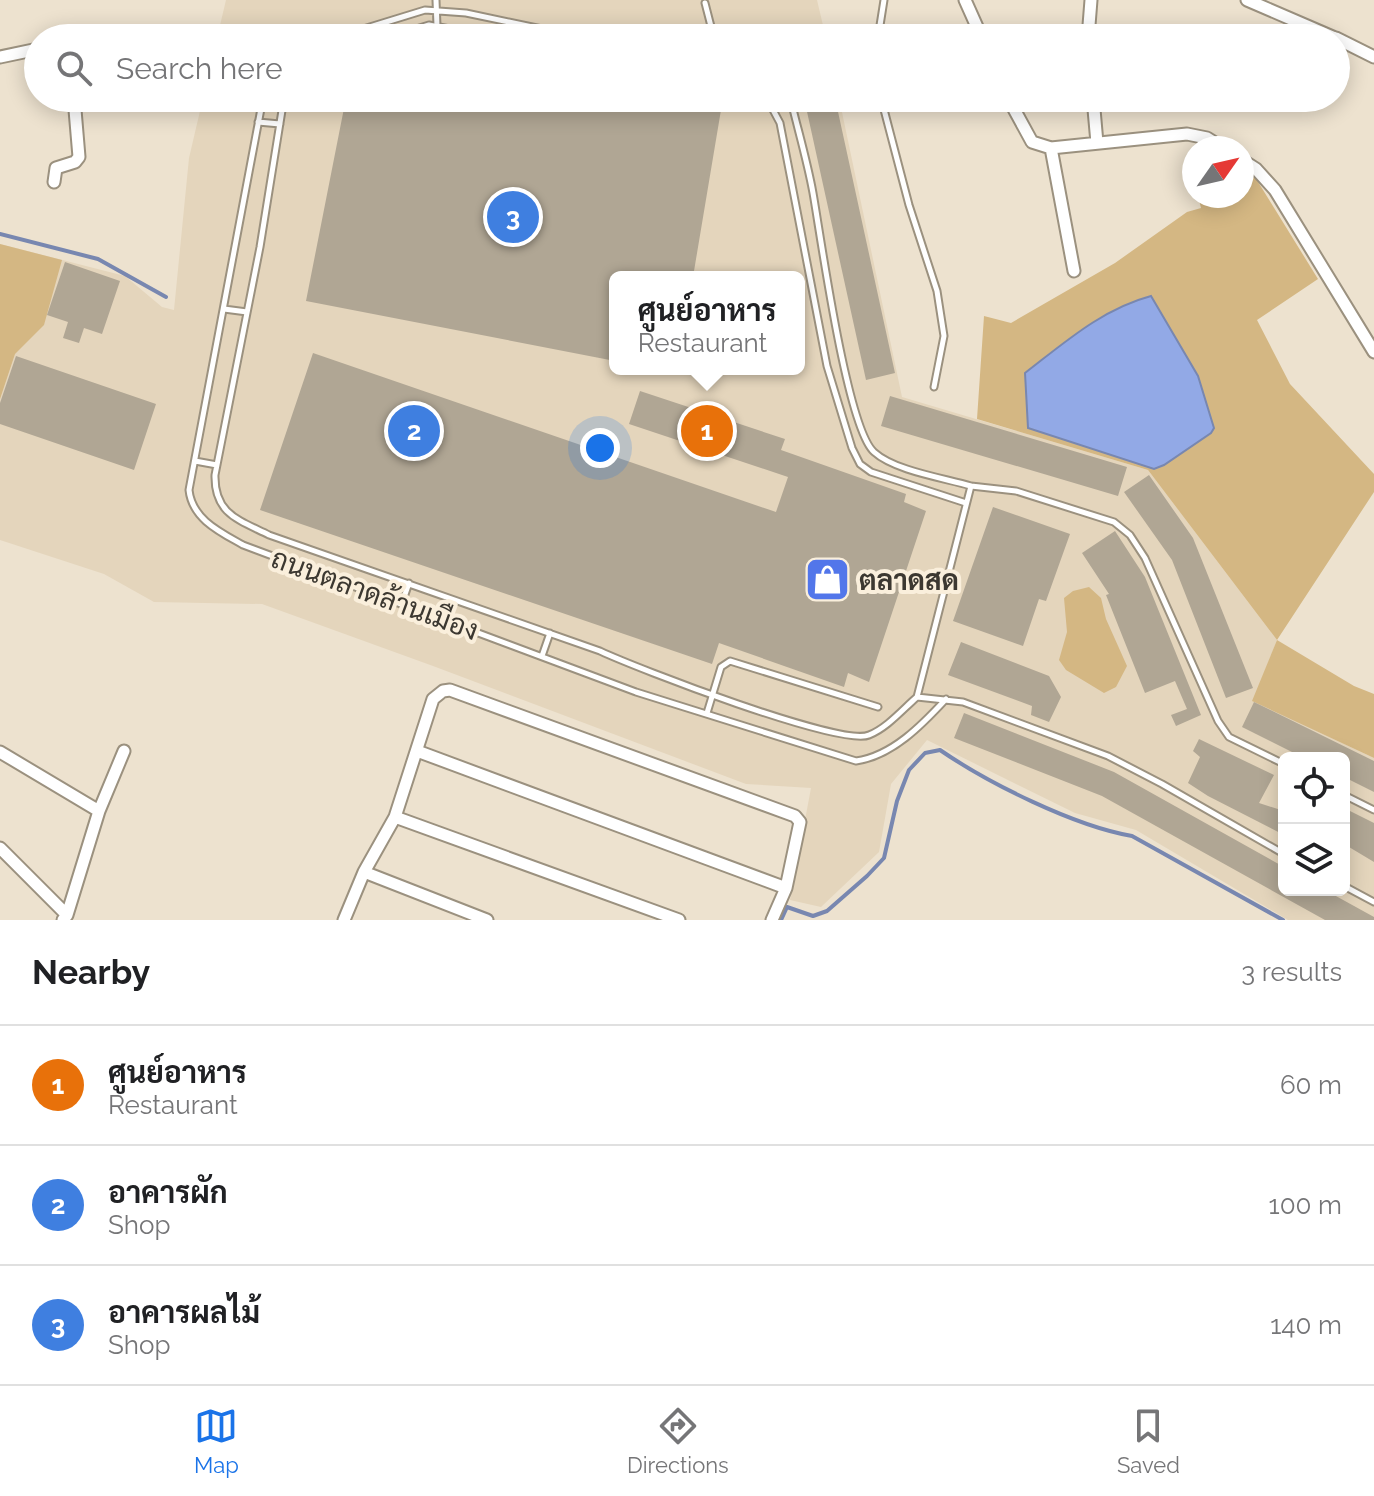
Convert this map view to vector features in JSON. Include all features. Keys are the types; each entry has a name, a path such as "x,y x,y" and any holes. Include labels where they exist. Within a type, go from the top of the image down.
{"street":[{"path":"965,0 976,24"},
{"path":"1089,24 1091,0"},
{"path":"1247,0 1303,24"},
{"path":"1350,45 1374,57"},
{"path":"0,57 24,52"},
{"path":"54,182 56,168 75,162 79,157 75,112"},
{"path":"1016,112 1032,142 1051,148 1187,134 1197,136"},
{"path":"1094,112 1097,143"},
{"path":"1051,148 1074,271"},
{"path":"1254,168 1275,190 1370,334 1374,352"},
{"path":"344,920 364,872 395,817 433,699 450,690 790,813 800,822 786,888 772,920"},
{"path":"0,848 65,917 99,811 124,751"},
{"path":"417,751 786,888"},
{"path":"0,752 99,811"},
{"path":"395,817 679,920"},
{"path":"364,872 487,920"}],"lane":[{"path":"436,0 437,24"},
{"path":"880,24 884,0"},
{"path":"705,3 710,24"},
{"path":"376,24 425,10 466,13 510,24"},
{"name":"ถนนตลาดล้านเมือง","path":"260,112 189,490 199,514 212,527 243,545 636,692 856,761 870,759 890,748 925,722 946,699"},
{"name":"ถนนตลาดล้านเมือง","path":"282,112 217,465 214,491 220,505 233,517 269,535 550,633 712,695 847,736 864,736 883,726 917,697"},
{"path":"774,112 780,123 827,366 852,448 860,464 871,472 966,503"},
{"path":"794,112 812,187 850,397 862,435 873,452 891,462 971,486 1016,491 1114,522 1130,535 1145,558 1218,721 1229,737 1278,761"},
{"path":"885,112 909,205 937,291 944,336 934,387"},
{"path":"258,122 280,124"},
{"path":"224,309 247,312"},
{"path":"195,461 217,465"},
{"path":"971,486 917,697 963,702 1108,756 1278,851"},
{"path":"402,603 409,583"},
{"path":"542,656 550,633"},
{"path":"707,713 721,667 730,661 878,707"},
{"path":"1350,798 1374,810"},
{"path":"1350,889 1374,902"}],"shaded area":[{"path":"226,0 817,0 823,24 220,24"},
{"path":"200,112 842,112 902,397 1148,470 1277,640 1253,701 1374,758 1374,920 1288,920 1136,830 1075,813 927,740 891,784 879,852 821,907 790,900 811,788 746,784 262,604 154,602 104,574 0,540 0,244 125,276 162,307 174,310 189,158"},
{"path":"1255,177 1318,279 1257,320 1290,384 1374,474 1374,492 1277,640 1148,470 977,419 984,316 1011,323 1115,263 1187,212 1201,208 1254,208"},
{"path":"0,244 62,260 44,325 15,354 0,399"},
{"path":"1089,587 1101,598 1106,619 1127,666 1116,687 1104,693 1066,670 1059,660 1067,632 1064,598 1073,591"},
{"path":"1277,640 1354,686 1374,694 1374,758 1252,701"}],"water":[{"path":"1151,296 1198,376 1214,428 1211,433 1154,469 1028,428 1025,373 1100,318"}],"building":[{"path":"343,112 721,112 694,271 609,271 609,360 306,301"},
{"path":"807,112 838,112 895,373 866,380"},
{"path":"65,262 120,281 102,334 84,328 79,343 63,338 68,322 47,315"},
{"path":"313,353 776,512 788,477 629,424 640,391 785,439 781,450 906,494 904,502 926,511 869,682 848,673 844,687 719,643 712,664 260,510"},
{"path":"16,356 156,404 134,470 0,424 0,403"},
{"path":"890,396 1127,467 1118,496 881,426"},
{"path":"1149,475 1193,538 1253,688 1226,698 1172,560 1124,492"},
{"path":"993,507 1070,534 1046,601 1039,599 1023,646 953,621"},
{"path":"1115,531 1145,577 1201,715 1176,726 1171,715 1187,709 1175,681 1145,693 1106,595 1109,594 1082,553"},
{"path":"961,642 1049,676 1061,697 1049,722 1031,715 1032,706 948,675"},
{"path":"1254,702 1374,761 1374,792 1350,780 1350,752 1292,752 1242,727"},
{"path":"964,713 1114,772 1278,864 1278,894 1102,796 954,738"},
{"path":"1199,739 1274,775 1259,803 1278,809 1278,832 1188,783 1200,757 1193,751"},
{"path":"1350,811 1374,823 1374,862 1350,848"},
{"path":"1282,896 1336,896 1374,917 1374,920 1325,920"}],"waterway":[{"path":"0,234 98,259 166,297"},
{"path":"781,920 787,907 813,916 827,911 884,858 897,801 909,770 925,753 940,750 1032,802 1084,823 1132,836 1283,920"}],"place":[{"name":"อาคารผลไม้","path":"513,217"},
{"name":"อาคารผัก","path":"414,431"},
{"name":"ศูนย์อาหาร","path":"707,431"},
{"name":"ตลาดสด","path":"828,580"}]}
